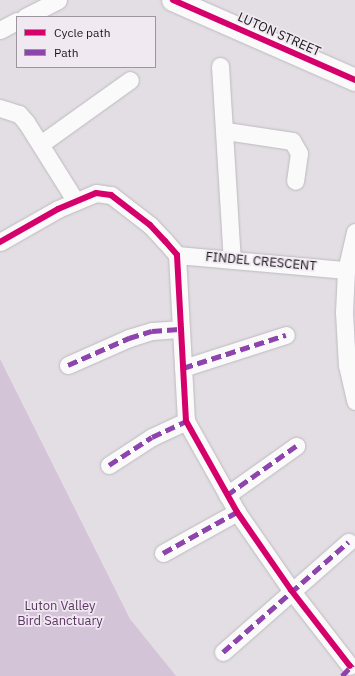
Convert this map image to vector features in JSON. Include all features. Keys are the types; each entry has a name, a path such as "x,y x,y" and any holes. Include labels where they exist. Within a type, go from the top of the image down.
{"street":[{"path":"27,16 58,0"},
{"name":"LUTON STREET","path":"173,0 355,80"},
{"path":"0,30 16,22"},
{"path":"220,66 226,131 232,260"},
{"path":"42,143 130,80"},
{"path":"0,108 19,114 42,143 75,200"},
{"path":"226,131 292,141 299,153 295,181"},
{"path":"0,242 75,200 96,193 111,195 150,225 177,255 179,329 186,422 237,512 291,590 349,668"},
{"path":"355,232 346,270 344,312 347,365 355,401"},
{"name":"FINDEL CRESCENT","path":"177,255 346,270"},
{"path":"68,365 128,338 152,331 179,329"},
{"path":"183,368 286,335"},
{"path":"109,465 152,437 186,422"},
{"path":"227,495 296,446"},
{"path":"163,553 237,512"},
{"path":"223,652 291,590 348,542"}],"green space":[{"name":"Luton Valley Bird Sanctuary","path":"0,359 130,619 176,676 0,676"}],"marked path":[{"path":"68,365 129,338 152,331 179,329"},
{"path":"183,368 286,335"},
{"path":"109,465 152,437 186,421"},
{"path":"227,495 296,446"},
{"path":"163,553 237,512"},
{"path":"223,652 348,542"},
{"path":"342,676 353,664"}],"cycle path":[{"path":"173,0 355,80"},
{"path":"0,242 58,209 96,193 111,195 150,225 177,255 186,421 237,512 291,590 350,666"}]}
